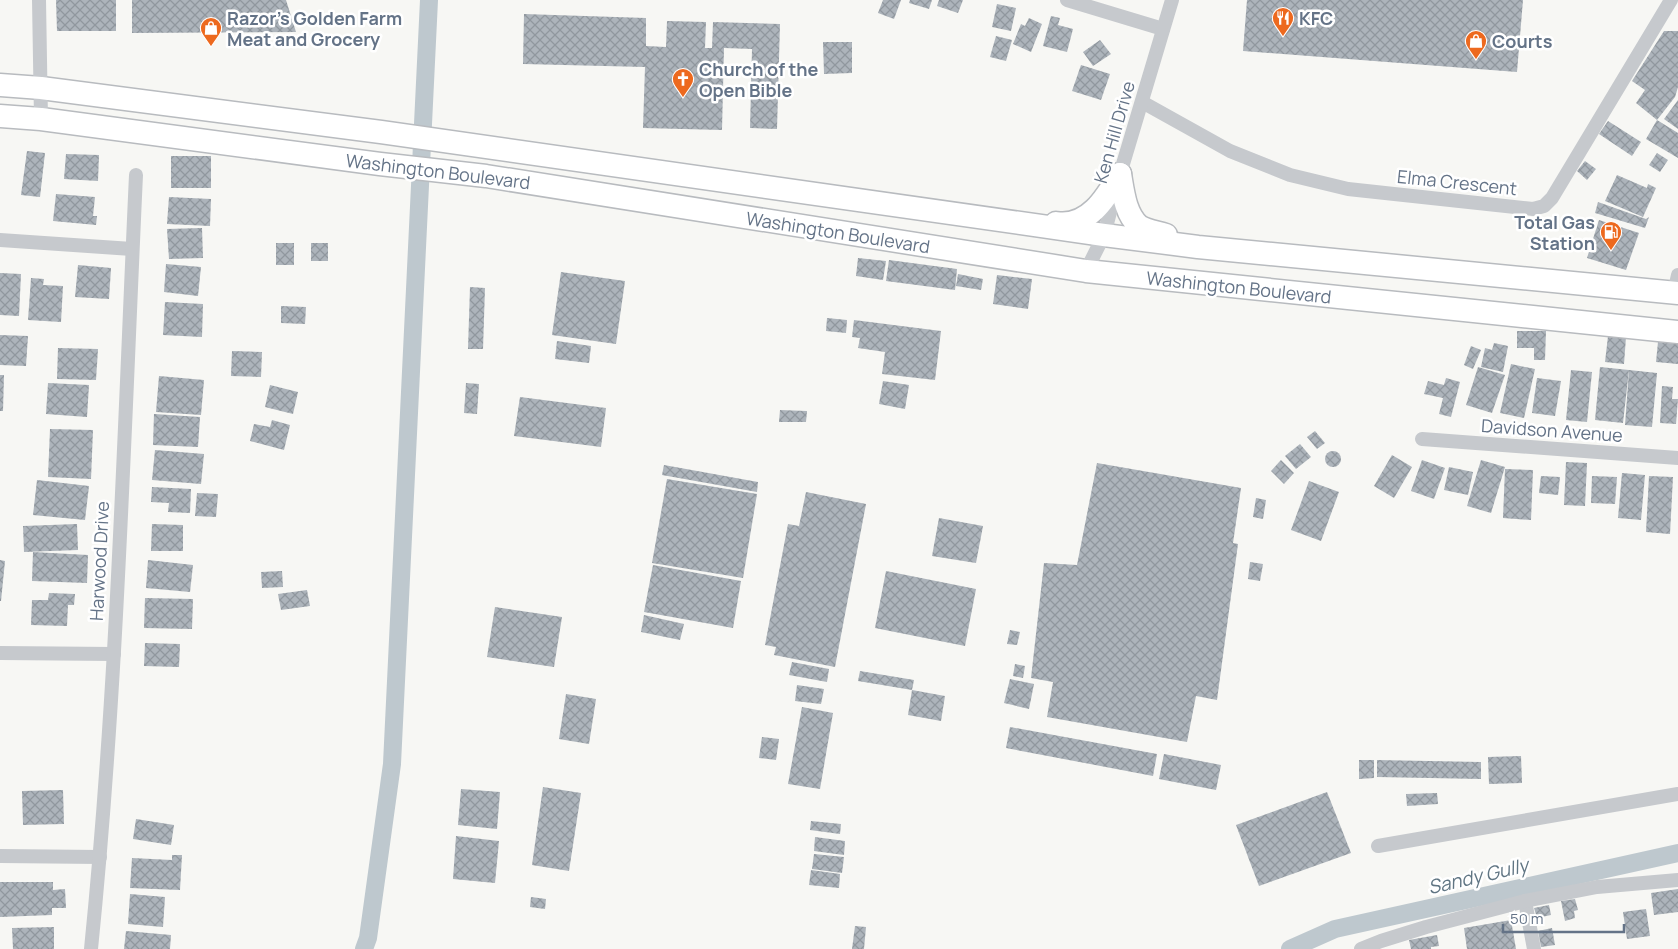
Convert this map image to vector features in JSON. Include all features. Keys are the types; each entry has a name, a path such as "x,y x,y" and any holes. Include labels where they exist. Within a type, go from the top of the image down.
{"highway":[{"name":"Washington Boulevard","path":"0,85 41,88 381,132 1104,236 1198,246 1677,287"},
{"name":"Washington Boulevard","path":"0,116 41,119 380,164 486,176 1086,271 1678,332"},
{"path":"1006,222 1032,220 1060,224 1081,220 1087,217 1100,204 1120,174"},
{"path":"1120,174 1125,201 1132,217 1140,226 1198,246"}],"street":[{"path":"39,0 41,119"},
{"path":"1068,0 1163,29"},
{"name":"Ken Hill Drive","path":"1086,271 1104,236 1120,174 1172,0"},
{"name":"Elma Crescent","path":"1142,102 1230,151 1290,175 1348,189 1534,208 1544,206 1552,198 1672,8"},
{"name":"Harwood Drive","path":"91,949 100,857 114,654 136,175"},
{"path":"0,240 132,250"},
{"name":"Davidson Avenue","path":"1422,439 1678,458"},
{"path":"0,653 114,654"},
{"path":"1378,846 1678,794"},
{"path":"0,856 100,857"},
{"path":"1361,949 1426,927 1525,901 1597,887 1678,880"},
{"path":"1525,901 1534,949"}],"building":[{"path":"56,0 116,0 116,31 57,31"},
{"path":"132,0 286,0 296,32 132,33"},
{"path":"883,0 901,0 894,19 878,13"},
{"path":"910,0 932,0 929,9 909,3"},
{"path":"939,0 963,0 958,13 937,6"},
{"path":"1247,0 1523,0 1517,72 1243,51"},
{"path":"997,4 1016,8 1011,31 992,27"},
{"path":"524,14 646,18 646,46 666,47 667,21 706,22 705,48 712,48 713,22 780,24 777,129 750,128 752,49 724,48 722,130 643,128 645,67 523,64"},
{"path":"1051,16 1060,18 1058,25 1073,29 1067,52 1043,46"},
{"path":"1029,18 1042,24 1031,52 1013,44 1021,24 1025,26"},
{"path":"1664,31 1678,31 1678,87 1675,97 1657,120 1636,103 1645,90 1632,81"},
{"path":"996,36 1012,40 1006,61 990,57"},
{"path":"1100,40 1111,54 1093,66 1083,52"},
{"path":"823,42 852,42 852,73 824,74"},
{"path":"1081,65 1110,74 1101,100 1072,91"},
{"path":"1678,100 1678,129 1664,119"},
{"path":"1657,120 1678,133 1678,158 1646,139"},
{"path":"1608,121 1641,142 1632,156 1599,134"},
{"path":"27,151 45,153 40,197 21,195"},
{"path":"1657,153 1668,160 1660,172 1649,165"},
{"path":"66,154 99,155 98,181 64,179"},
{"path":"171,156 211,156 211,188 171,188"},
{"path":"1585,161 1596,169 1587,180 1577,171"},
{"path":"1617,175 1647,188 1648,184 1656,188 1643,217 1605,201"},
{"path":"56,194 95,197 93,216 97,216 96,225 53,221"},
{"path":"169,197 211,199 210,226 167,224"},
{"path":"1598,202 1646,219 1649,217 1645,228 1595,213"},
{"name":"Total Gas Station","path":"1599,220 1639,233 1626,270 1587,258"},
{"path":"202,228 203,258 169,259 167,229"},
{"path":"276,243 294,243 294,265 276,265"},
{"path":"311,243 328,243 328,261 311,261"},
{"path":"858,258 886,261 883,280 856,276"},
{"path":"889,260 957,269 955,290 886,281"},
{"path":"166,264 201,267 198,296 164,292"},
{"path":"78,265 111,268 109,299 75,297"},
{"path":"561,272 625,281 616,344 552,335"},
{"path":"0,273 21,274 19,316 0,315"},
{"path":"958,274 983,279 981,290 956,286"},
{"path":"997,275 1032,279 1028,309 993,304"},
{"path":"31,278 44,279 43,285 63,286 61,322 28,320"},
{"path":"470,287 485,288 483,349 468,349"},
{"path":"165,302 203,304 202,337 163,335"},
{"path":"281,306 306,307 305,324 281,323"},
{"path":"827,318 847,320 846,333 826,331"},
{"path":"854,320 941,331 935,380 882,374 885,352 858,348 860,338 852,337"},
{"path":"1517,331 1546,331 1545,360 1534,360 1534,348 1517,348"},
{"path":"0,335 28,336 26,366 0,365"},
{"path":"1608,336 1626,337 1624,364 1605,362"},
{"path":"557,341 591,346 589,363 555,359"},
{"path":"1658,342 1678,344 1678,364 1656,362"},
{"path":"1494,343 1508,346 1503,372 1481,367 1485,348 1492,350"},
{"path":"1471,346 1481,350 1473,369 1464,365"},
{"path":"58,348 98,349 96,380 57,379"},
{"path":"232,351 262,352 261,377 231,376"},
{"path":"1511,364 1535,369 1524,418 1500,413"},
{"path":"1478,367 1505,375 1492,413 1466,405"},
{"path":"1600,367 1629,370 1623,423 1595,420"},
{"path":"1571,370 1592,372 1587,422 1566,420"},
{"path":"1629,370 1657,373 1652,427 1625,425"},
{"path":"0,375 4,375 3,411 0,411"},
{"path":"159,376 204,380 201,415 156,412"},
{"path":"1446,378 1460,382 1451,417 1439,414 1443,398 1424,394 1428,381 1444,385"},
{"path":"1537,378 1561,381 1555,416 1532,413"},
{"path":"883,381 909,385 905,409 879,404"},
{"path":"48,383 89,385 87,417 46,414"},
{"path":"466,383 479,384 477,414 464,413"},
{"path":"270,385 298,392 293,414 265,407"},
{"path":"1662,386 1673,387 1672,399 1678,399 1676,424 1660,423"},
{"path":"520,397 606,408 601,447 514,436"},
{"path":"780,410 807,411 806,422 779,422"},
{"path":"154,414 200,417 198,447 153,445"},
{"path":"272,420 290,425 284,450 250,441 254,424 270,427"},
{"path":"50,429 93,430 91,479 48,477"},
{"path":"1315,431 1325,443 1317,449 1307,437"},
{"path":"1300,444 1311,457 1296,469 1285,456"},
{"path":"155,450 204,454 201,484 152,480"},
{"path":"1333,451 1339,453 1341,459 1339,465 1333,467 1327,465 1325,459 1327,453"},
{"path":"1392,455 1412,467 1394,498 1374,486"},
{"path":"1281,460 1294,473 1284,484 1271,471"},
{"path":"1422,460 1445,468 1434,499 1411,491"},
{"path":"1481,460 1505,467 1491,513 1467,506"},
{"path":"1566,462 1587,463 1585,506 1564,505"},
{"path":"1097,463 1241,488 1233,543 1238,544 1217,700 1196,696 1187,742 1047,717 1053,682 1031,678 1044,563 1077,565"},
{"path":"664,465 758,482 757,492 662,475"},
{"path":"1449,467 1473,472 1468,495 1444,490"},
{"path":"1505,469 1533,470 1531,520 1503,518"},
{"path":"1622,473 1645,475 1641,520 1618,518"},
{"path":"1541,476 1560,477 1558,495 1539,493"},
{"path":"1592,476 1617,477 1615,504 1591,503"},
{"path":"1649,476 1673,477 1670,534 1646,532"},
{"path":"667,479 757,494 743,578 652,563"},
{"path":"37,480 89,486 85,520 33,515"},
{"path":"1309,481 1339,492 1321,541 1291,530"},
{"path":"152,487 191,489 190,513 168,512 169,503 151,502"},
{"path":"806,492 866,504 835,667 774,655 776,647 765,645 788,524 799,526"},
{"path":"197,493 218,494 216,517 195,516"},
{"path":"1256,498 1266,500 1263,519 1253,517"},
{"path":"939,518 983,526 976,563 932,556"},
{"path":"77,524 78,550 24,552 23,526"},
{"path":"152,524 183,525 183,551 151,551"},
{"path":"33,552 88,555 87,583 32,581"},
{"path":"0,560 5,561 1,601 0,601"},
{"path":"148,560 193,565 190,592 146,588"},
{"path":"1250,562 1263,564 1260,581 1248,579"},
{"path":"653,565 741,581 733,628 644,612"},
{"path":"282,571 283,587 262,588 261,572"},
{"path":"886,571 976,589 965,646 875,628"},
{"path":"307,590 310,606 281,610 278,594"},
{"path":"49,593 75,594 74,605 68,605 67,626 31,625 32,600 48,600"},
{"path":"145,598 193,599 192,629 144,628"},
{"path":"495,607 562,617 554,667 487,657"},
{"path":"644,615 684,624 680,640 641,632"},
{"path":"1010,630 1020,632 1017,645 1007,644"},
{"path":"145,643 180,644 179,667 144,666"},
{"path":"792,662 829,669 827,682 789,675"},
{"path":"1015,664 1025,666 1023,678 1013,676"},
{"path":"860,671 914,680 912,690 858,681"},
{"path":"1010,679 1034,684 1029,709 1004,703"},
{"path":"797,685 824,689 821,704 795,701"},
{"path":"912,690 945,696 941,721 908,715"},
{"path":"566,694 596,699 589,744 559,739"},
{"path":"802,707 833,713 820,789 788,784"},
{"path":"1010,727 1157,754 1153,776 1006,748"},
{"path":"762,737 779,739 776,760 759,758"},
{"path":"1164,754 1221,765 1216,790 1159,779"},
{"path":"1521,756 1522,783 1489,784 1488,757"},
{"path":"1359,760 1374,760 1374,778 1359,779"},
{"path":"1377,760 1481,762 1481,779 1377,777"},
{"path":"543,787 581,793 569,871 532,865"},
{"path":"461,789 500,792 497,829 458,825"},
{"path":"63,790 64,824 23,825 22,791"},
{"path":"1327,792 1351,853 1259,886 1236,825"},
{"path":"1437,793 1438,804 1407,806 1406,794"},
{"path":"136,819 174,825 171,845 133,839"},
{"path":"811,821 841,824 840,834 810,830"},
{"path":"456,836 499,841 495,883 453,879"},
{"path":"815,837 845,841 844,855 814,851"},
{"path":"814,854 844,857 842,873 812,869"},
{"path":"172,855 182,855 180,890 130,888 132,858 172,860"},
{"path":"811,870 840,874 839,888 809,885"},
{"path":"0,882 53,882 53,890 65,889 66,908 52,908 52,915 0,917"},
{"path":"1678,889 1678,912 1654,915 1651,893"},
{"path":"130,894 165,897 163,927 128,924"},
{"path":"531,897 546,899 545,909 530,907"},
{"path":"1575,899 1578,910 1574,911 1575,918 1565,921 1561,901"},
{"path":"1549,905 1551,915 1537,918 1534,908"},
{"path":"1646,909 1650,936 1627,939 1623,912"},
{"path":"1511,920 1516,949 1467,949 1464,928"},
{"path":"855,926 866,927 864,949 852,949"},
{"path":"54,927 54,949 13,949 12,928"},
{"path":"1552,928 1555,945 1541,947 1538,931"},
{"path":"126,931 171,935 170,949 124,949"},
{"path":"1437,935 1439,946 1431,947 1431,949 1411,949 1409,940"}],"waterway":[{"path":"364,949 368,938 392,764 429,0"},
{"name":"Sandy Gully","path":"1290,949 1335,929 1678,853"}],"place":[{"name":"KFC","path":"1283,37"},
{"name":"Razor's Golden Farm Meat and Grocery","path":"211,47"},
{"name":"Courts","path":"1476,60"},
{"name":"Church of the Open Bible","path":"683,98"},
{"name":"Total Gas Station","path":"1611,251"}]}
